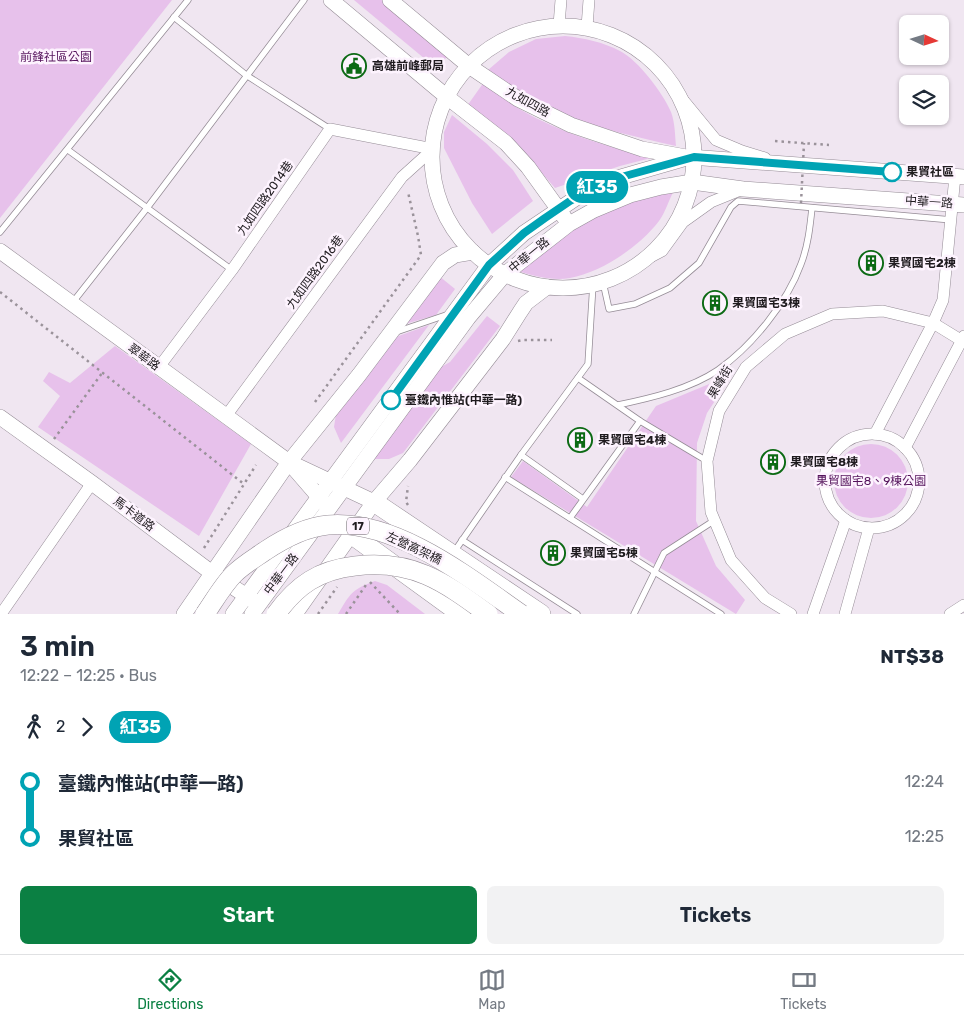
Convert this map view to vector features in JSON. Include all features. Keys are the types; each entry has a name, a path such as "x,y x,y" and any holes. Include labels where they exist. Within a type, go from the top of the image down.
{"main road":[{"path":"374,502 457,547 541,614"},
{"name":"左營高架橋","path":"205,614 234,574 278,542 326,525 344,524 387,534 422,549 456,569 521,614"},
{"path":"351,534 461,614"},
{"name":"左營高架橋","path":"276,614 290,595 306,582 326,572 348,566 383,563 400,565 438,581 459,593 488,614"}],"street":[{"path":"332,0 446,97 506,143 528,167 569,224"},
{"name":"九如四路","path":"390,0 469,66 518,99 571,126 642,149 692,157"},
{"path":"559,25 561,0"},
{"path":"587,27 589,0"},
{"path":"743,189 711,202 683,222 662,251 643,260 618,276 598,283 570,288 533,284 506,274 489,265 473,252 458,235 438,194 433,172 433,149 437,122 446,97 469,66 495,44 526,31 559,25 587,27 610,34 631,44 644,53 666,75 679,95 716,140 742,151 783,163"},
{"path":"643,260 666,238 682,211 692,182 689,122 679,95"},
{"path":"330,128 433,149"},
{"name":"九如四路2014巷","path":"159,367 232,270 330,128"},
{"name":"九如四路2016巷","path":"226,416 402,177 433,149"},
{"name":"中華一路","path":"338,485 489,265 524,233 576,198 614,179 692,157 960,176"},
{"path":"876,434 943,300 952,220 959,204 960,176"},
{"name":"中華一路","path":"233,614 255,607 324,503 468,318 506,274 569,224 594,210 630,195 692,182 743,189 959,204"},
{"name":"翠華路","path":"0,251 289,462 374,502"},
{"path":"184,614 289,462 391,334 443,263 455,255 473,252"},
{"path":"295,614 374,502 410,460 503,339 526,303 547,287"},
{"name":"果峰街","path":"791,614 765,598 732,560 711,512 707,461 719,411 746,367 785,334 832,314 883,311 933,323 963,339 905,448"},
{"name":"馬卡道路","path":"0,417 92,482 255,607"},
{"path":"876,434 886,436 905,448 914,461 918,477 917,493 911,508 899,520 885,527 869,528 857,526 846,520 835,510 828,496 825,481 828,466 835,452 846,442 860,436 876,434"},
{"name":"翠華路","path":"289,462 351,534"},
{"path":"1,614 92,482"},
{"path":"813,614 846,520"},
{"path":"845,614 869,528"},
{"path":"950,614 964,605"}],"lane":[{"path":"0,232 188,0"},
{"path":"72,304 304,0"},
{"path":"174,17 246,75 330,128"},
{"path":"68,150 232,270"},
{"path":"598,283 608,309 635,304 670,288 699,263 731,207 738,201 952,220"},
{"path":"618,405 680,389 718,370 752,340 784,300 801,264 810,232 812,208"},
{"path":"576,614 457,547 521,454 588,364 598,283"},
{"path":"391,334 455,312"},
{"path":"578,378 640,421 707,461"},
{"path":"570,518 640,421"},
{"path":"521,454 583,499"},
{"path":"505,477 720,614"},
{"path":"634,614 664,553 715,520"}],"path":[{"path":"775,141 829,145"},
{"path":"801,203 804,143"},
{"path":"315,402 421,255 410,199 402,177"},
{"path":"0,292 244,484"},
{"path":"516,342 523,340 552,340"},
{"path":"53,441 103,373"},
{"path":"203,549 256,465"},
{"path":"410,510 406,502 408,487 412,481"},
{"path":"363,577 400,614"},
{"path":"346,614 369,581"},
{"path":"318,614 340,583"}],"green space":[{"name":"前鋒社區公園","path":"0,0 172,0 0,218"},
{"path":"354,0 383,0 449,54 437,69"},
{"path":"565,36 607,45 627,55 642,69 656,87 671,112 676,146 632,136 575,119 533,99 488,70 509,52 536,39"},
{"path":"484,82 521,110 552,126 601,144 651,158 620,166 555,188 520,148 467,106"},
{"path":"452,115 487,144 513,170 533,201 492,234 472,203 444,148 444,132"},
{"path":"674,190 661,218 651,231 630,249 607,264 582,275 564,279 544,278 518,271 578,226 600,214 636,200"},
{"path":"439,276 455,289 436,315 402,325"},
{"path":"487,316 500,326 403,453 389,459 373,459 436,370 450,362"},
{"path":"429,325 341,443 334,427 336,414 393,338"},
{"path":"115,346 251,444 199,536 38,427 60,396 43,381 49,372 70,383"},
{"path":"714,382 722,390 707,413 697,443 696,521 716,566 745,600 736,614 511,477 523,461 587,507 656,406"},
{"name":"果貿國宅8、9棟公園","path":"864,444 878,444 892,450 902,460 908,474 906,495 892,512 878,518 864,518 850,512 840,502 834,488 834,474 840,460 850,450"},
{"path":"375,581 387,585 425,614 338,614 352,593"}],"bus line":[{"name":"紅35","path":"391,400 489,265 524,233 545,218 570,201 614,179 690,157 892,172"}],"place":[{"name":"高雄前峰郵局","path":"354,66"},
{"name":"果貿社區","path":"892,172"},
{"name":"果貿國宅2棟","path":"871,263"},
{"name":"果貿國宅3棟","path":"715,303"},
{"name":"臺鐵內惟站(中華一路)","path":"391,400"},
{"name":"果貿國宅4棟","path":"580,440"},
{"name":"果貿國宅8棟","path":"773,462"},
{"name":"果貿國宅5棟","path":"553,553"}]}
